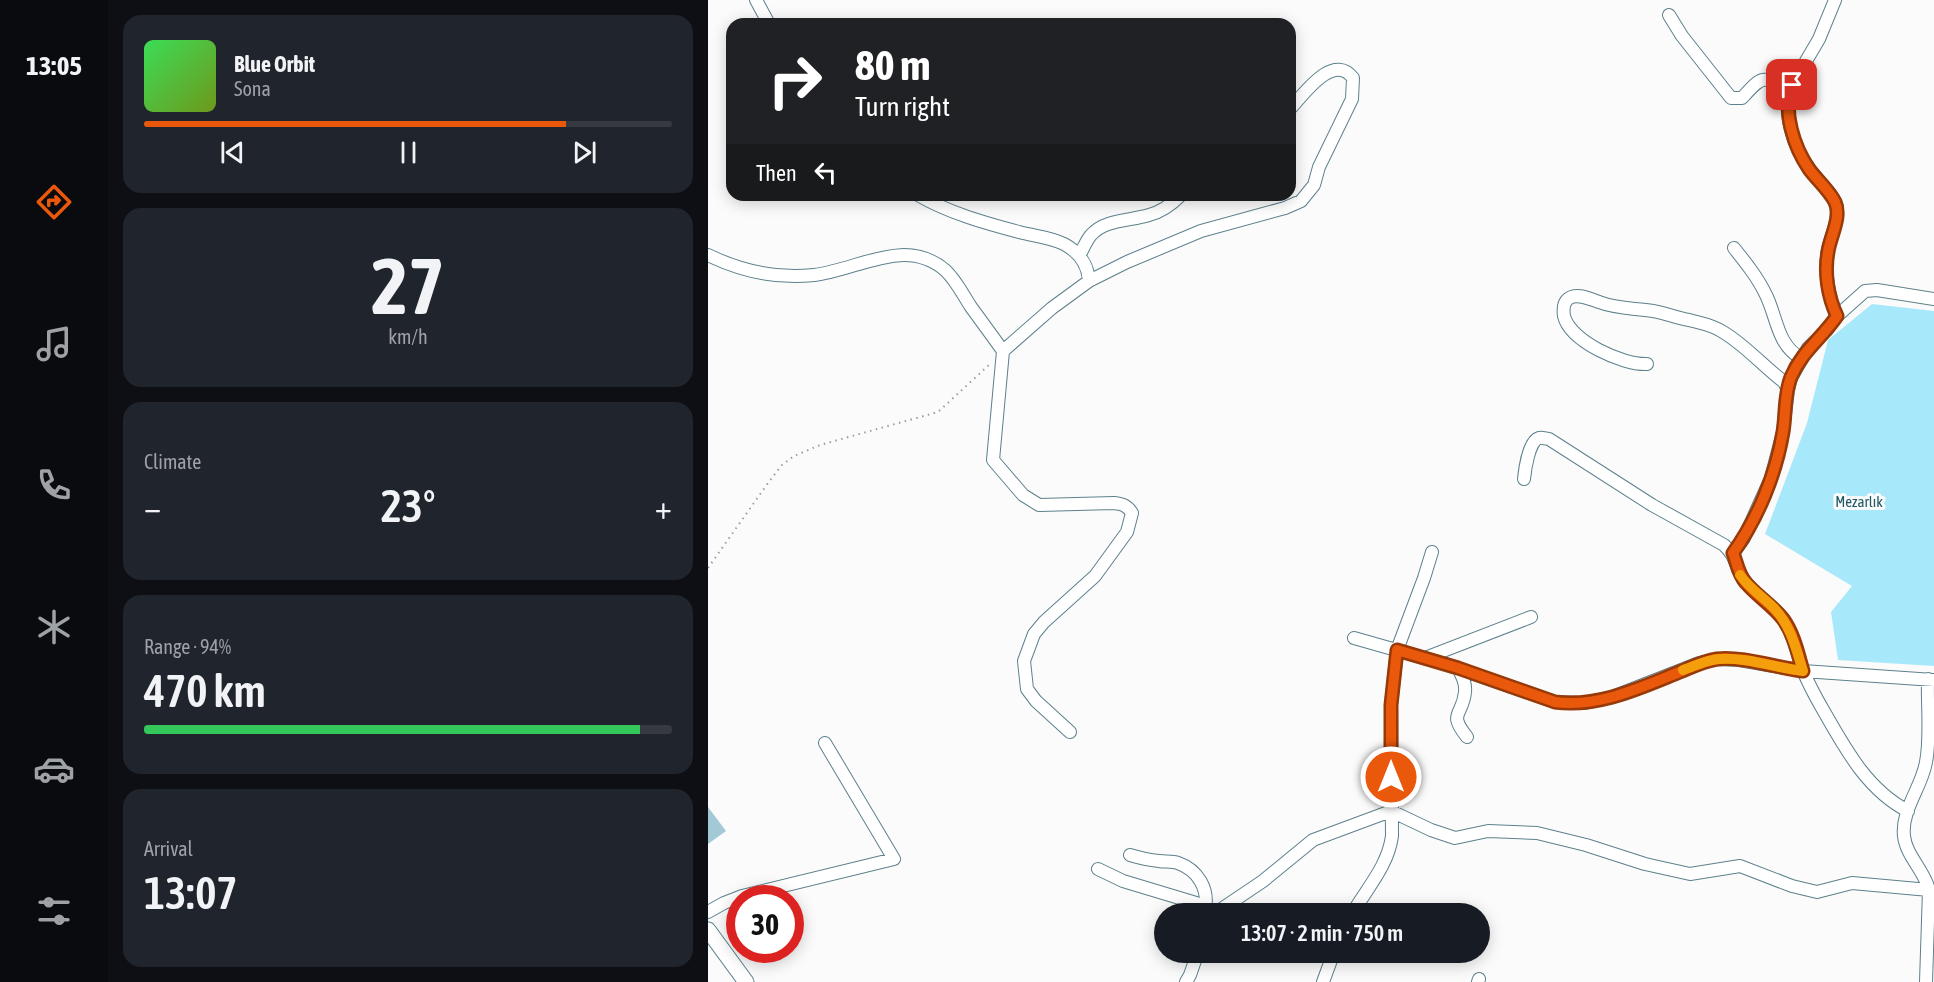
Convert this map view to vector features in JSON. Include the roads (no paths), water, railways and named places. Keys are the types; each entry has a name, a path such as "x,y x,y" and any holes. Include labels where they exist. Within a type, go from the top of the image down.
{"main road":[{"path":"708,930 746,982"}],"street":[{"path":"756,0 766,18"},
{"path":"1835,0 1819,39 1796,76 1789,93 1791,123 1799,153 1835,203 1836,220 1826,262 1830,301 1837,316"},
{"path":"1669,15 1682,36 1731,98 1742,98 1758,81 1765,79 1789,93"},
{"path":"1003,351 1052,308 1089,282 1127,262 1201,231 1285,208 1301,201 1314,185 1328,148 1352,99 1353,78 1348,71 1331,70 1317,80 1296,103"},
{"path":"930,201 967,216 1065,245 1079,256 1089,272 1089,282"},
{"path":"1079,256 1092,234 1100,228 1112,223 1151,215 1175,201"},
{"path":"1734,248 1766,295 1781,338 1793,353 1801,358"},
{"path":"708,255 753,271 789,276 827,273 893,254 919,256 937,264 952,277 1003,351 993,460 1023,495 1039,505 1114,503 1129,508 1132,513 1127,532 1095,576 1044,622 1034,634 1024,661 1026,689 1070,732"},
{"path":"1733,553 1744,538 1775,467 1791,378 1808,348 1827,330 1837,316 1865,291 1877,290 1934,298"},
{"path":"1647,364 1637,364 1603,352 1580,338 1568,327 1563,308 1566,300 1573,296 1581,297 1621,308 1653,311 1712,326 1723,331 1784,381 1788,390"},
{"path":"1524,479 1531,446 1536,439 1541,437 1549,439 1652,505 1724,545 1733,553 1739,573 1746,583 1784,621 1791,634 1803,671 1842,743 1867,779 1884,796 1908,811"},
{"path":"1359,903 1384,863 1390,848 1392,836 1391,705 1397,650 1432,552"},
{"path":"1425,658 1531,617"},
{"path":"1354,638 1458,668 1555,702 1568,704 1585,704 1612,697 1699,663 1718,659 1740,660 1803,671 1931,679 1926,764 1904,823 1904,837 1908,849 1929,890 1930,958 1926,982"},
{"path":"1458,668 1466,690 1456,718 1458,726 1467,737"},
{"path":"708,912 742,896 894,859 825,742"},
{"path":"1225,903 1263,882 1312,840 1391,812 1455,838 1488,831 1537,833 1690,874 1740,866 1792,886 1817,892 1852,883 1929,890"},
{"path":"1130,855 1146,860 1177,863 1190,870 1203,884 1208,903"},
{"path":"1098,869 1123,881 1184,898 1193,903"},
{"path":"1186,982 1194,963"},
{"path":"1323,982 1330,963"}],"park label":[{"name":"Mezarlık","path":"1859,502"}]}
